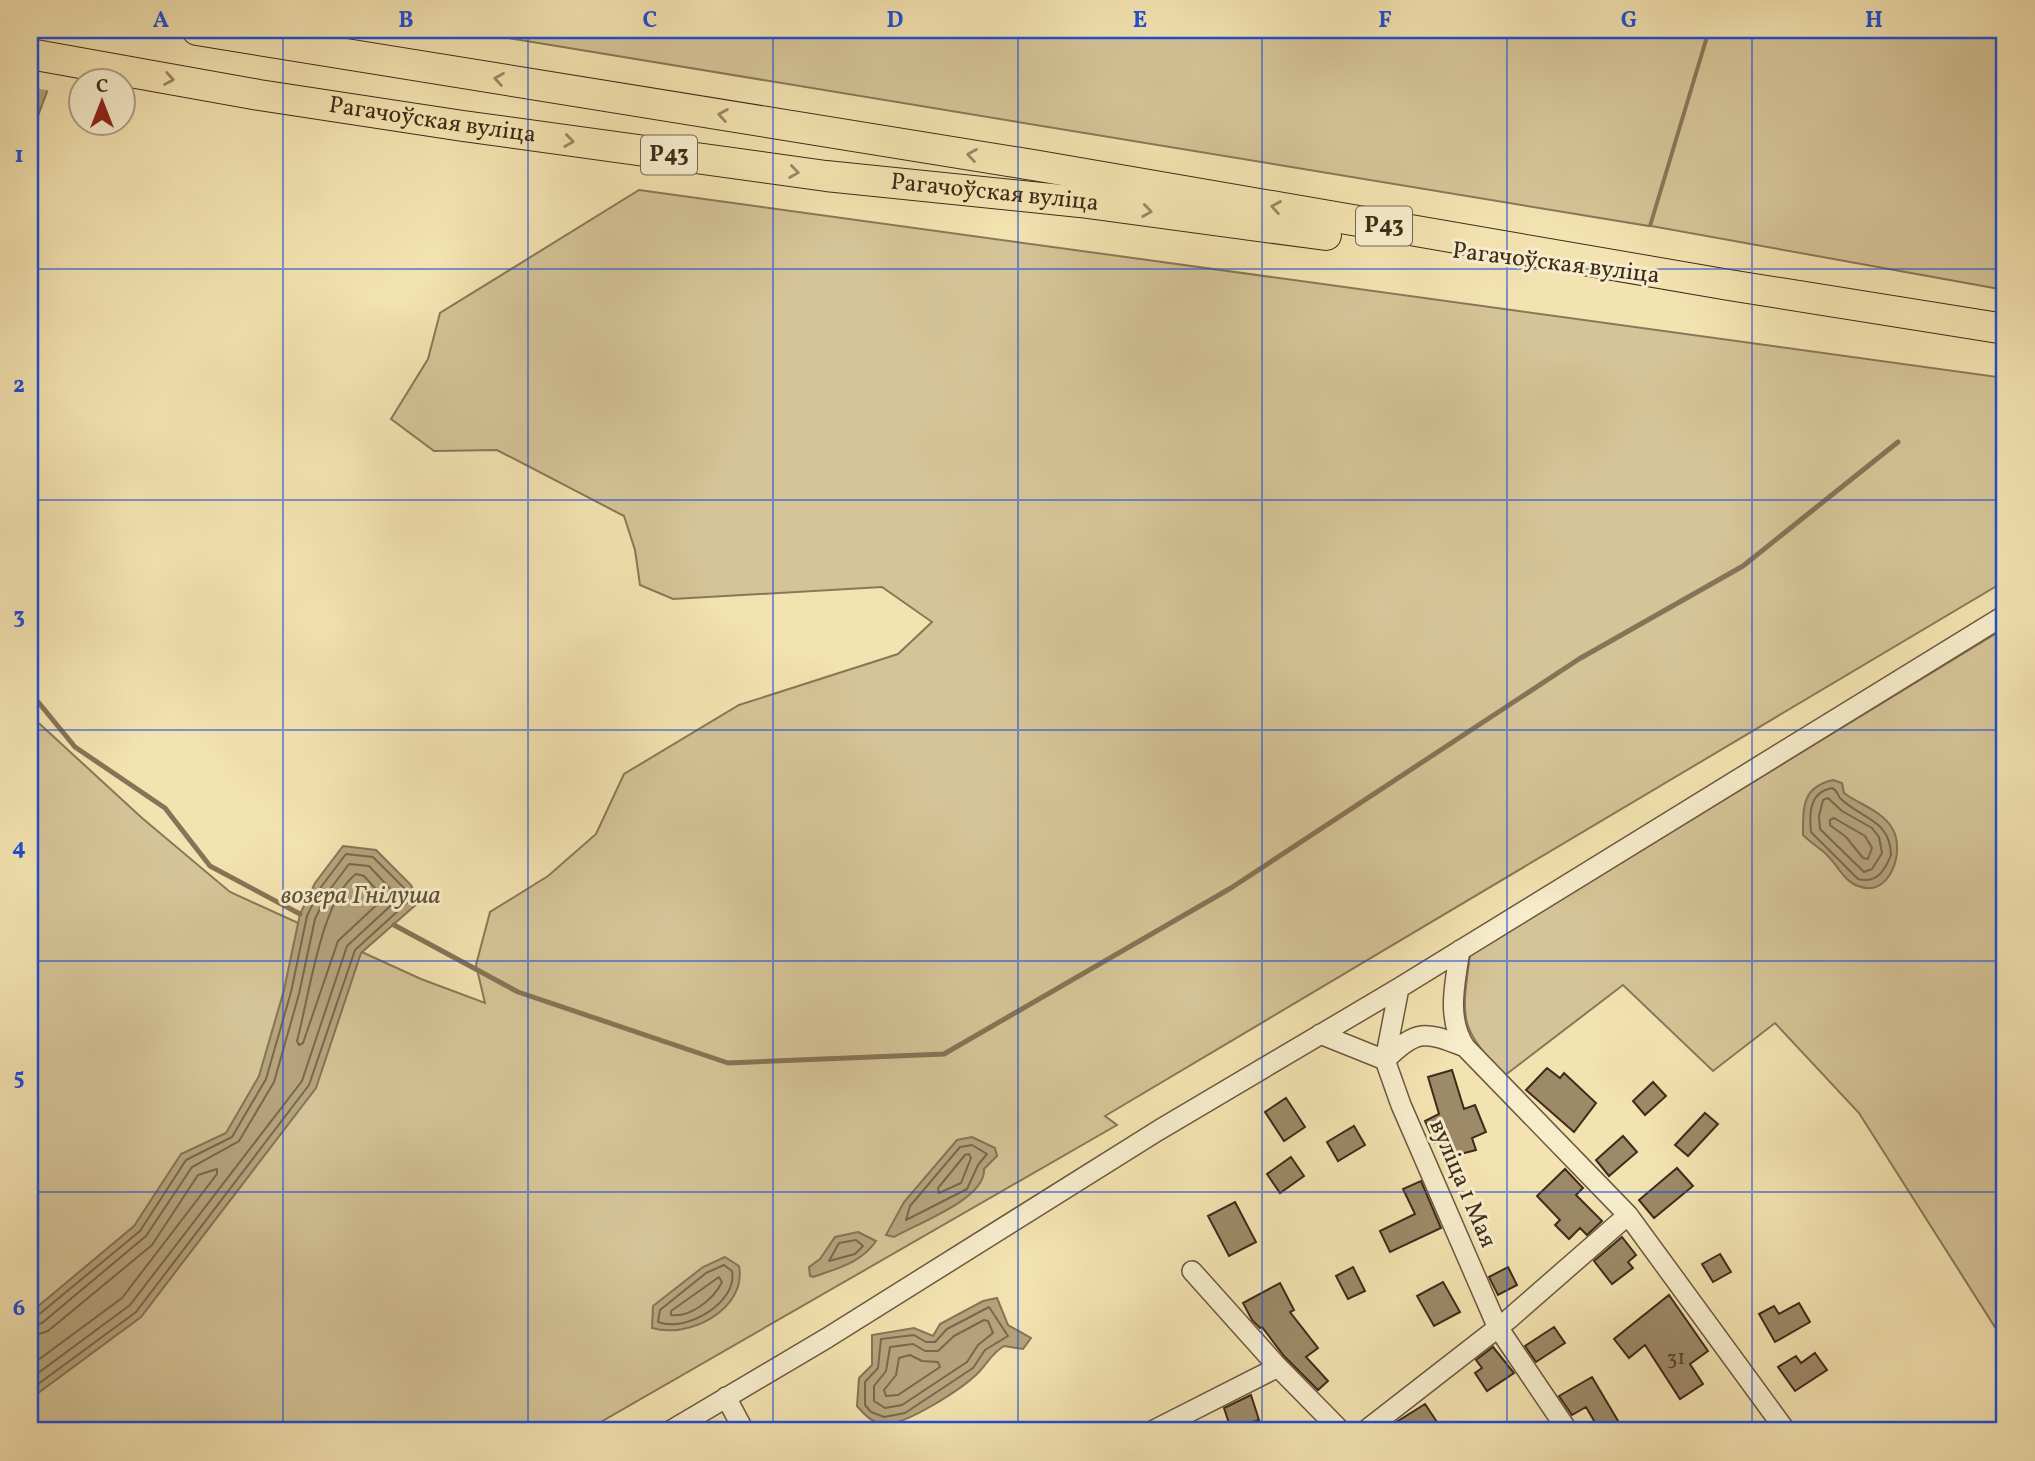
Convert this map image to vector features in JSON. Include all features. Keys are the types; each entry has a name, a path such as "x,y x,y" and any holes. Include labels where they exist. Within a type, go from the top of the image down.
{"main road":[{"name":"Рагачоўская вуліца","path":"197,30 1039,166 1729,285 2005,329"},
{"name":"Рагачоўская вуліца","path":"30,54 259,95 826,176 1080,202 1729,285"}],"street":[{"path":"670,1431 1023,1218 1159,1130 1399,988 2005,615"},
{"path":"1460,950 1453,996 1455,1032 1465,1047 1628,1215 1786,1431"},
{"path":"1385,1059 1399,988"},
{"path":"1320,1034 1385,1059"},
{"path":"1385,1059 1408,1038 1434,1035 1465,1047"},
{"name":"вуліца 1 Мая","path":"1385,1059 1401,1105 1497,1326 1568,1431"},
{"path":"1365,1431 1497,1326 1509,1320 1628,1215"},
{"path":"1192,1271 1278,1367 1341,1431"},
{"path":"1152,1431 1278,1367"},
{"path":"726,1397 744,1431"}],"shaded area":[{"path":"460,30 1708,30 1649,226"},
{"path":"1710,30 2005,30 2005,290 1651,226"},
{"path":"639,190 2005,378 2005,581 1105,1116 1117,1125 585,1431 30,1431 30,715 142,818 230,892 421,979 485,1003 476,965 490,912 548,876 596,834 624,774 739,705 898,654 932,622 882,587 673,599 640,585 635,550 624,516 497,450 434,451 391,419 428,359 440,313"},
{"path":"2005,628 2005,1343 1859,1113 1775,1023 1713,1071 1623,985 1504,1076 1471,1033 1465,1009 1465,995 1470,955"}],"water":[{"path":"30,30 58,30 54,73 30,137"},
{"path":"1833,780 1842,783 1844,793 1876,812 1892,828 1896,837 1896,859 1887,879 1879,886 1869,888 1853,884 1828,856 1803,835 1806,800 1815,788"},
{"name":"возера Гнілуша","path":"343,846 376,850 411,885 419,902 361,953 316,1088 141,1317 30,1399 30,1313 134,1226 181,1154 226,1133 259,1076 284,990 300,914 315,883"},
{"path":"972,1137 995,1148 997,1156 984,1169 982,1180 974,1190 963,1200 934,1217 894,1237 886,1235 904,1202 957,1140"},
{"path":"858,1232 876,1241 863,1255 840,1267 810,1276 809,1267 820,1259 835,1237"},
{"path":"725,1257 739,1266 739,1282 734,1296 724,1308 697,1325 682,1329 652,1328 653,1306 703,1267"},
{"path":"997,1298 1008,1325 1031,1338 1023,1349 1004,1346 960,1388 905,1419 883,1424 875,1422 857,1406 859,1378 872,1365 872,1335 914,1328 933,1336 940,1324 983,1301"}],"pier":[{"path":"30,33 61,39 57,74 51,91 30,87"}],"building":[{"path":"1547,1068 1560,1078 1564,1073 1596,1103 1574,1132 1526,1090"},
{"path":"1452,1070 1464,1109 1475,1105 1486,1132 1472,1138 1476,1150 1449,1157 1444,1139 1435,1143 1425,1121 1439,1114 1428,1077"},
{"path":"1653,1082 1666,1096 1645,1115 1633,1101"},
{"path":"1286,1098 1305,1127 1284,1141 1265,1112"},
{"path":"1705,1113 1718,1124 1688,1156 1675,1145"},
{"path":"1354,1126 1365,1145 1338,1161 1327,1142"},
{"path":"1623,1136 1637,1152 1609,1176 1596,1160"},
{"path":"1291,1157 1304,1176 1280,1193 1267,1174"},
{"path":"1677,1168 1693,1186 1654,1218 1639,1200"},
{"path":"1565,1169 1583,1188 1576,1195 1602,1221 1587,1235 1580,1228 1569,1239 1555,1225 1560,1220 1537,1196"},
{"path":"1421,1181 1441,1228 1390,1252 1380,1231 1415,1214 1403,1189"},
{"path":"1235,1202 1256,1242 1229,1256 1208,1216"},
{"path":"1622,1237 1636,1255 1628,1262 1633,1268 1612,1284 1594,1261"},
{"path":"1720,1254 1731,1272 1713,1282 1702,1264"},
{"path":"1353,1267 1365,1291 1348,1299 1336,1276"},
{"path":"1508,1267 1517,1285 1498,1295 1489,1277"},
{"path":"1443,1282 1460,1312 1434,1326 1417,1296"},
{"path":"1280,1283 1294,1310 1290,1312 1318,1348 1306,1357 1328,1381 1318,1390 1284,1356 1262,1327 1252,1320 1243,1303"},
{"path":"1669,1295 1708,1351 1690,1364 1703,1384 1680,1399 1645,1345 1629,1358 1614,1339"},
{"path":"1799,1303 1810,1322 1775,1342 1759,1314 1774,1306 1779,1314"},
{"path":"1554,1327 1565,1343 1536,1362 1525,1346"},
{"path":"1493,1347 1514,1373 1487,1391 1475,1373 1482,1368 1476,1360"},
{"path":"1815,1353 1827,1370 1795,1391 1778,1367 1796,1356 1801,1363"},
{"path":"1592,1377 1624,1431 1600,1431 1586,1407 1572,1415 1559,1396"},
{"path":"1251,1395 1259,1420 1231,1429 1224,1408"},
{"path":"1425,1404 1443,1431 1405,1431 1398,1421"}],"waterway":[{"path":"394,925 518,992 728,1063 944,1054 1231,888 1579,659 1743,566 1898,442"},
{"path":"30,692 75,747 165,808 210,866 300,914"}]}
